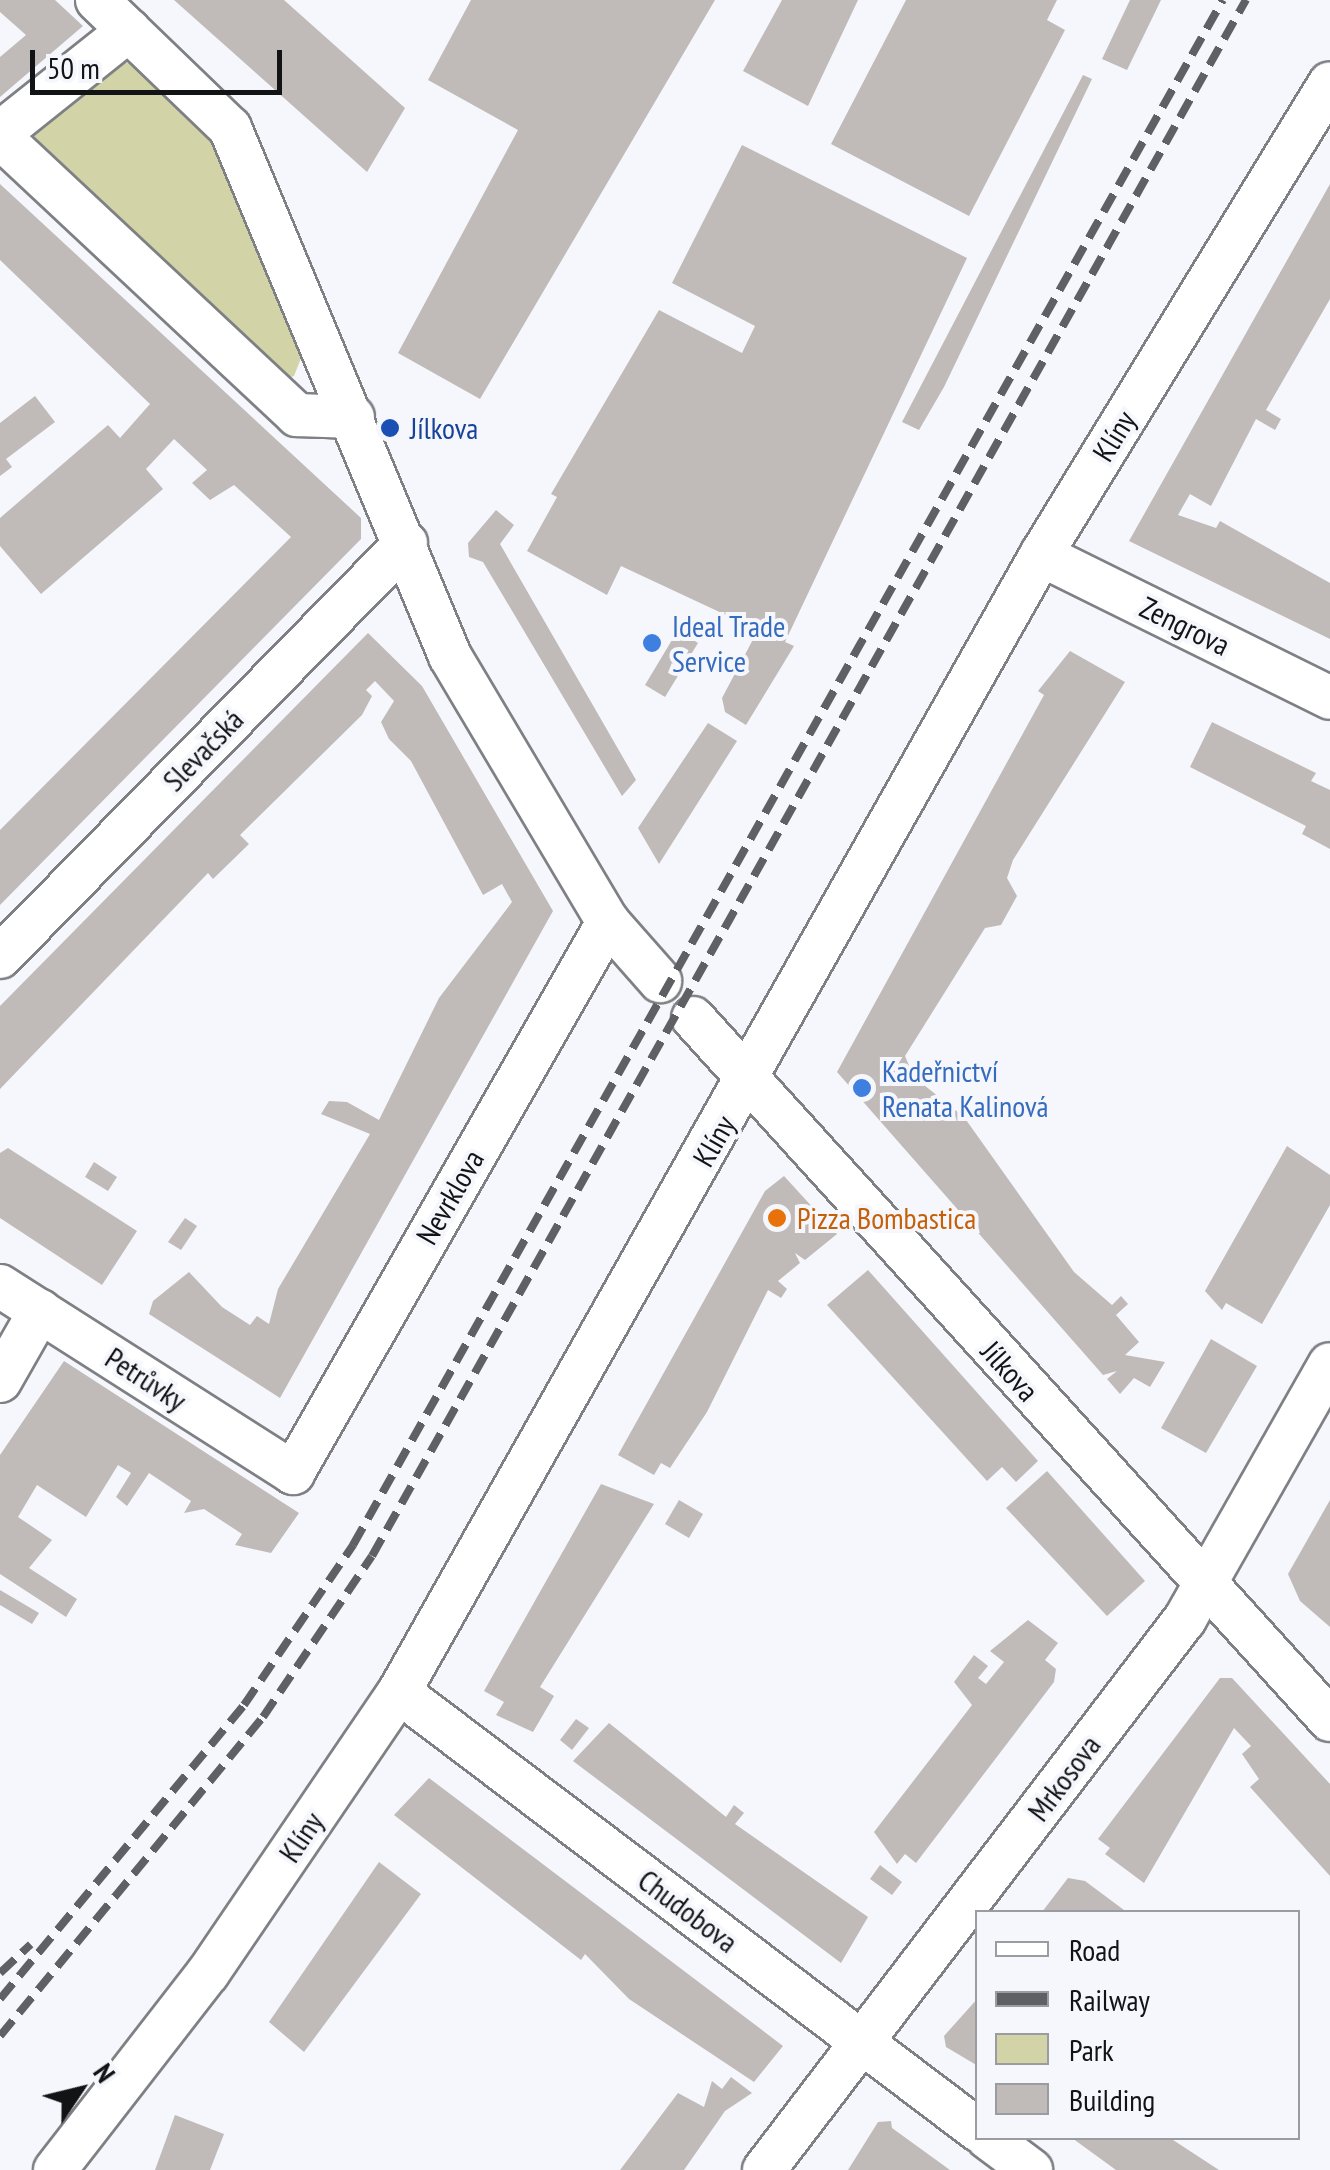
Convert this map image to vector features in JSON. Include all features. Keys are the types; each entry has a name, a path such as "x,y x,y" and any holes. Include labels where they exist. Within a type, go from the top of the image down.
{"street":[{"path":"96,0 230,128 450,656 608,922 660,981"},
{"path":"129,30 0,135 297,415 353,417"},
{"name":"Klíny","path":"55,2170 208,1973 399,1692 749,1080 1041,555 1330,83"},
{"name":"Slevačská","path":"0,957 406,543"},
{"name":"Zengrova","path":"1041,555 1330,698"},
{"name":"Nevrklova","path":"293,1473 608,922"},
{"name":"Jílkova","path":"693,1018 1205,1587 1330,1720"},
{"name":"Petrůvky","path":"0,1286 293,1473"},
{"path":"0,1381 40,1312"},
{"name":"Mrkosova","path":"764,2170 864,2044 1205,1587 1330,1364"},
{"name":"Chudobova","path":"399,1692 975,2128"},
{"path":"991,2140 1031,2170"}],"green space":[{"path":"113,62 138,64 223,155 303,353 294,376 285,379 31,139 36,125"}],"building":[{"path":"0,0 55,0 83,26 0,97 0,57 26,35 0,12"},
{"path":"174,0 284,0 405,108 367,172"},
{"path":"471,0 715,0 480,399 398,353 518,130 428,80"},
{"path":"782,0 858,0 808,106 743,71"},
{"path":"906,0 1057,0 1047,20 1065,30 969,216 831,144"},
{"path":"1130,0 1161,0 1127,70 1102,59"},
{"path":"1083,75 1092,79 944,387 919,430 902,422"},
{"path":"742,145 967,258 785,642 794,646 746,725 725,712 722,698 758,630 621,566 607,595 527,551 557,497 551,494 659,310 742,353 755,326 672,283"},
{"path":"0,184 361,518 361,539 0,905 0,830 291,537 234,485 210,500 192,483 207,470 174,439 146,469 163,489 41,594 0,546 0,518 108,425 120,438 150,404 0,260"},
{"path":"1330,184 1330,299 1266,410 1281,419 1275,430 1256,419 1211,506 1190,494 1178,515 1216,528 1220,521 1330,583 1330,639 1129,541"},
{"path":"35,396 55,422 6,459 12,467 0,476 0,423"},
{"path":"496,510 514,525 500,544 636,780 622,796 483,562 469,557 468,543"},
{"path":"678,630 698,643 665,697 645,685"},
{"path":"368,633 422,686 553,911 280,1398 149,1314 153,1301 189,1272 222,1307 250,1325 257,1316 269,1324 278,1289 370,1134 321,1114 329,1101 347,1102 379,1120 439,998 512,902 502,884 483,895 411,761 389,739 381,722 394,701 375,681 366,690 372,696 362,715 240,835 249,844 213,879 208,873 0,1089 0,1006"},
{"path":"1070,651 1125,682 1013,860 1007,878 1017,896 1001,925 985,928 905,1056 914,1077 964,1117 1074,1272 1112,1305 1121,1296 1128,1304 1116,1315 1139,1342 1125,1355 1165,1362 1150,1387 1134,1378 1120,1394 1107,1379 1117,1371 1103,1375 837,1072 1044,695 1038,691"},
{"path":"1212,722 1316,773 1311,781 1330,790 1330,849 1302,834 1306,826 1190,767"},
{"path":"708,723 737,741 659,864 638,828"},
{"path":"1287,1146 1330,1175 1330,1205 1262,1324 1226,1303 1222,1310 1205,1291"},
{"path":"8,1148 137,1231 102,1285 0,1218 0,1153"},
{"path":"94,1162 117,1177 108,1191 85,1177"},
{"path":"784,1176 837,1234 805,1260 795,1253 800,1263 778,1281 787,1289 781,1298 768,1290 707,1412 670,1468 661,1463 654,1475 618,1455 765,1191"},
{"path":"185,1218 197,1226 181,1250 168,1242"},
{"path":"868,1270 1038,1461 1016,1482 1002,1467 987,1481 827,1305"},
{"path":"1211,1339 1257,1366 1206,1453 1161,1428"},
{"path":"64,1361 299,1513 271,1553 235,1545 242,1534 204,1509 184,1513 191,1501 149,1473 127,1506 116,1497 131,1473 118,1465 86,1517 37,1485 18,1517 52,1540 29,1568 77,1599 66,1617 0,1574 0,1455"},
{"path":"1047,1471 1145,1581 1107,1616 1006,1508"},
{"path":"601,1484 654,1504 540,1687 554,1696 533,1732 496,1715 504,1702 484,1691"},
{"path":"679,1500 703,1514 689,1538 665,1524"},
{"path":"1330,1500 1330,1627 1300,1601 1288,1574"},
{"path":"0,1590 39,1613 32,1624 0,1605"},
{"path":"1028,1620 1058,1643 1045,1660 1056,1669 1054,1682 916,1863 905,1854 897,1864 874,1832 972,1705 954,1682 974,1655 988,1666 978,1678 986,1684 1004,1662 990,1651"},
{"path":"1220,1678 1232,1678 1330,1784 1330,1876 1250,1787 1259,1779 1242,1754 1251,1746 1234,1728 1144,1883 1105,1854 1110,1848 1098,1839"},
{"path":"576,1719 589,1728 572,1750 560,1740"},
{"path":"609,1723 726,1817 734,1805 744,1813 735,1824 868,1917 841,1963 573,1761"},
{"path":"429,1778 783,2046 754,2082 629,1999 585,1954 581,1960 394,1815"},
{"path":"379,1862 421,1894 304,2052 269,2022"},
{"path":"880,1865 902,1882 892,1895 870,1879"},
{"path":"1068,1878 1085,1881 1124,1910 1044,1910"},
{"path":"975,2001 975,2064 946,2047 944,2036"},
{"path":"731,2077 752,2093 725,2111 684,2170 620,2170 678,2093 704,2107 712,2081 722,2089"},
{"path":"175,2115 224,2134 210,2170 155,2170"},
{"path":"891,2121 892,2128 950,2170 848,2170 878,2122"},
{"path":"1075,2140 1173,2140 1219,2170 1116,2170"}],"railway":[{"path":"0,1999 244,1705 353,1545 1223,0"},
{"path":"0,2036 263,1717 372,1556 1246,0"},
{"path":"0,1973 31,1944"}],"place":[{"name":"Jílkova","path":"390,428"},
{"name":"Ideal Trade Service","path":"652,643"},
{"name":"Kadeřnictví Renata Kalinová","path":"862,1088"},
{"name":"Pizza Bombastica","path":"777,1218"}]}
